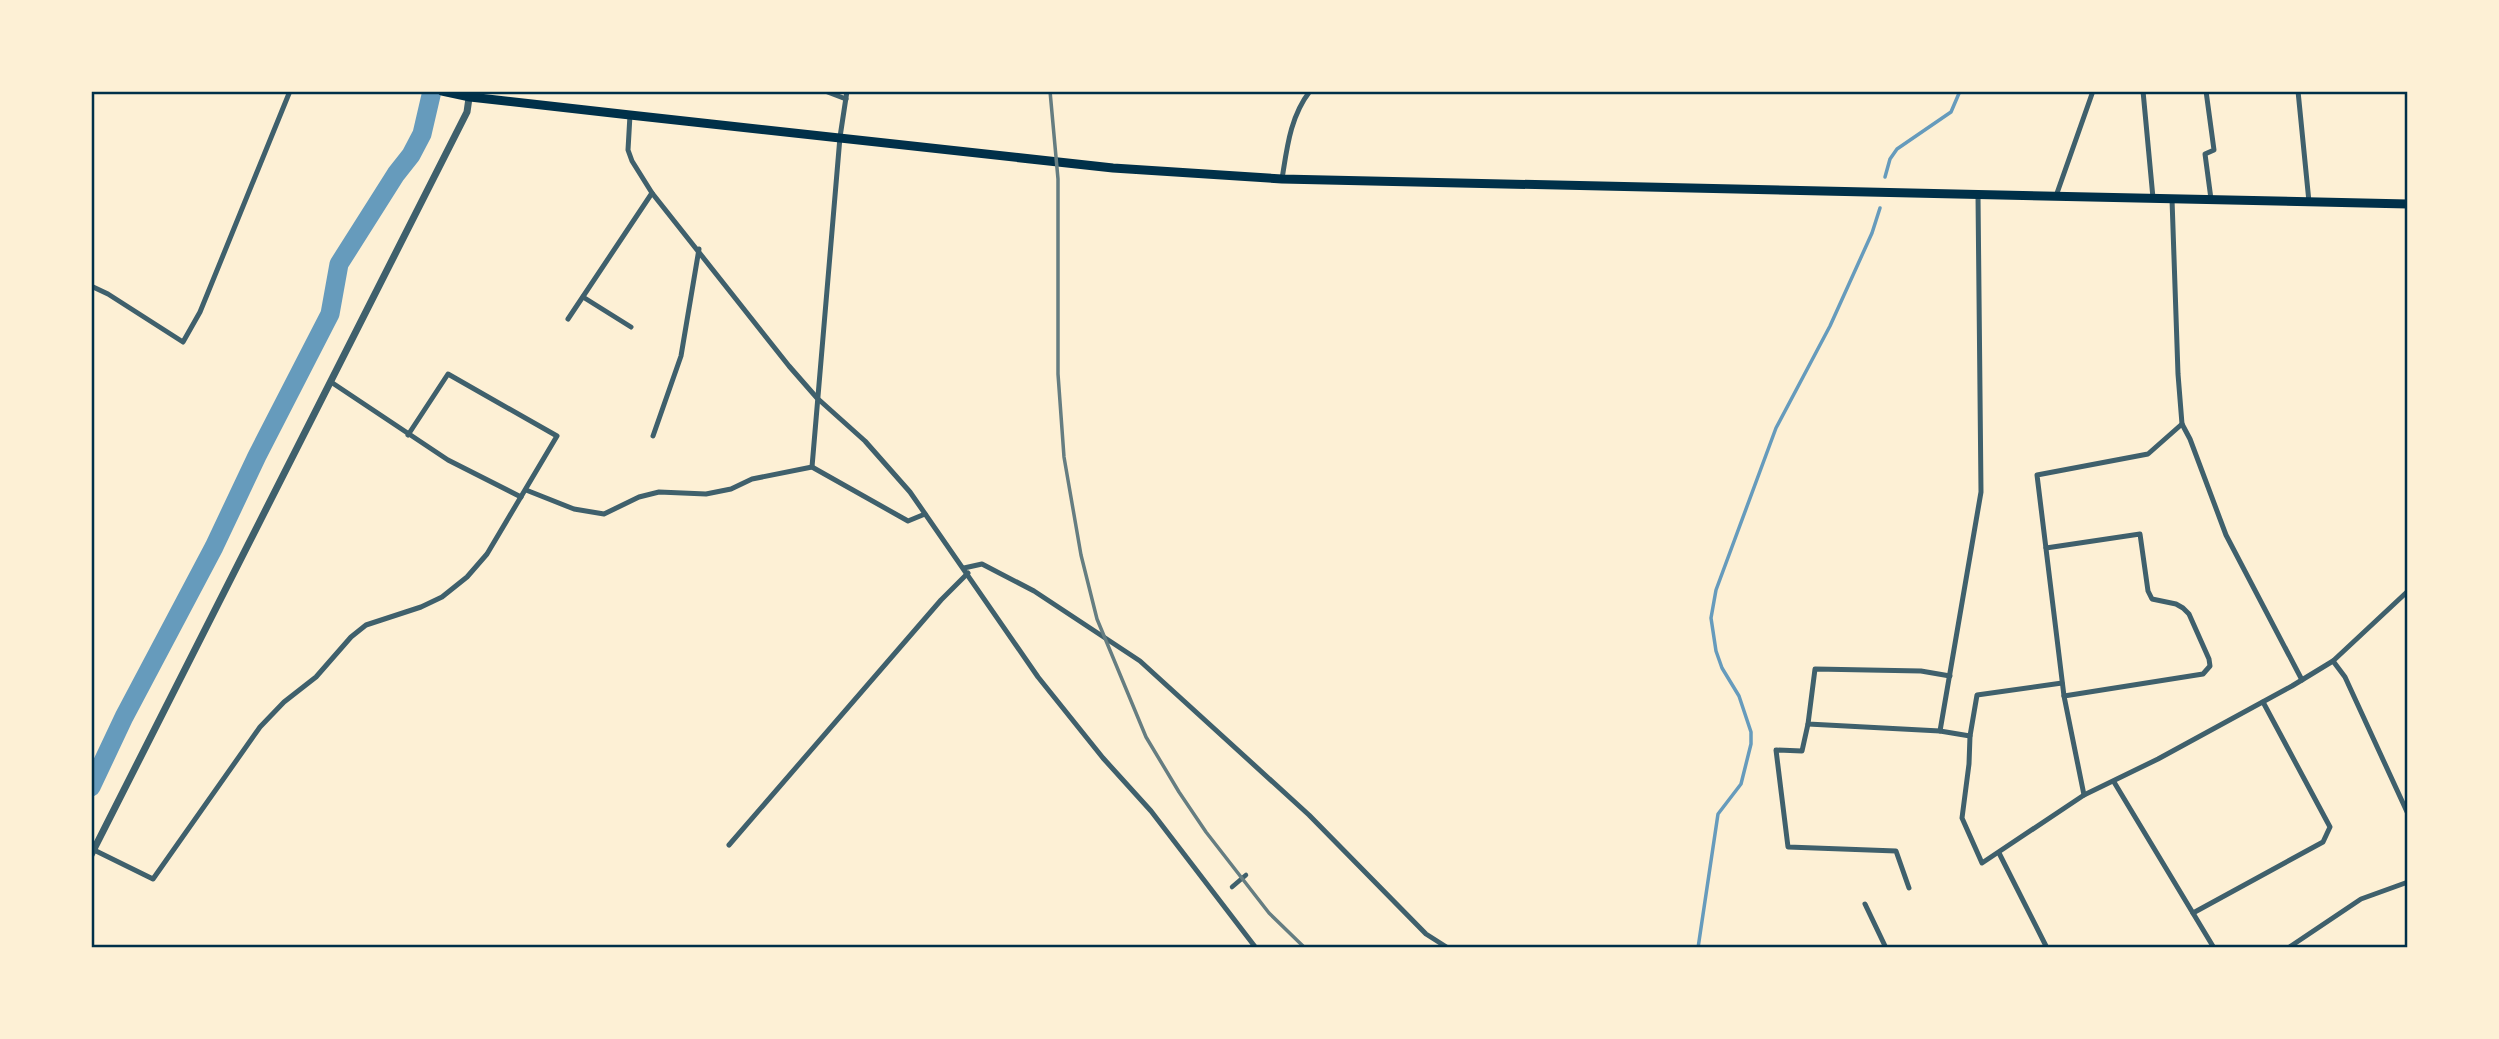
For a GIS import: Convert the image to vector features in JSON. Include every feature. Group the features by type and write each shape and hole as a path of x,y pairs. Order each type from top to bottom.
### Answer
{"highway":[{"path":"443,91 630,115 1113,168 1282,179 1492,186 2408,204"}],"street":[{"path":"91,286 183,342 200,312 290,91"},
{"path":"825,91 846,99"},
{"path":"812,467 840,137 847,91"},
{"path":"1282,179 1292,124 1298,108 1310,91"},
{"path":"2056,196 2093,91"},
{"path":"2143,91 2153,198"},
{"path":"2206,91 2214,150 2205,154 2211,199"},
{"path":"2298,91 2309,202"},
{"path":"408,435 448,374 557,436 486,554 467,577 442,597 421,607 366,625 351,637 316,677 284,702 260,727 153,879 92,853 467,112 470,94"},
{"path":"630,115 628,150 652,193 789,366 817,398 865,441 909,492 1038,677 1103,758 1151,811 1256,948"},
{"path":"568,319 652,193"},
{"path":"1940,731 1981,492 1978,194"},
{"path":"2172,199 2182,424 2225,535 2302,680"},
{"path":"653,436 681,356 699,249"},
{"path":"583,296 631,327"},
{"path":"331,382 448,460 521,497"},
{"path":"2084,795 2062,683 2037,475 2148,454 2182,424"},
{"path":"526,491 574,509 604,514 639,497 659,492 706,494 731,489 752,479 812,467 908,521 925,514"},
{"path":"2046,548 2140,534 2148,591 2152,599 2176,604 2189,614 2210,666 2203,674 2064,696"},
{"path":"729,845 966,571 982,564 1034,590 1150,669 1309,815 1426,934 1448,948"},
{"path":"2062,683 1978,695 1970,736 1962,818 1982,863 2084,795 2114,782 2263,702 2333,661 2408,591"},
{"path":"2333,661 2344,677 2408,814"},
{"path":"1909,888 1896,851 1788,848 1776,750 1802,751 1815,669 1922,671 1950,676"},
{"path":"2193,913 2323,842 2328,836 2330,827 2263,702"},
{"path":"1808,724 1940,731 1970,736"},
{"path":"2114,782 2214,948"},
{"path":"1999,853 2047,948"},
{"path":"1232,887 1246,876"},
{"path":"2288,948 2361,899 2408,882"},
{"path":"1865,904 1886,948"}],"waterway":[{"path":"91,787 124,717 214,547 330,314 339,264 422,134 432,91"},
{"path":"1885,177 1890,159 1897,149 1951,112 1960,91"},
{"path":"1698,948 1718,814 1741,784 1751,744 1751,732 1739,696 1722,668 1716,651 1711,618 1716,590 1776,428 1830,326 1872,233 1880,208"}],"railway":[{"path":"1050,91 1058,179 1058,374 1064,457 1081,555 1097,619 1146,737 1179,792 1206,832 1269,913 1305,948"}]}
